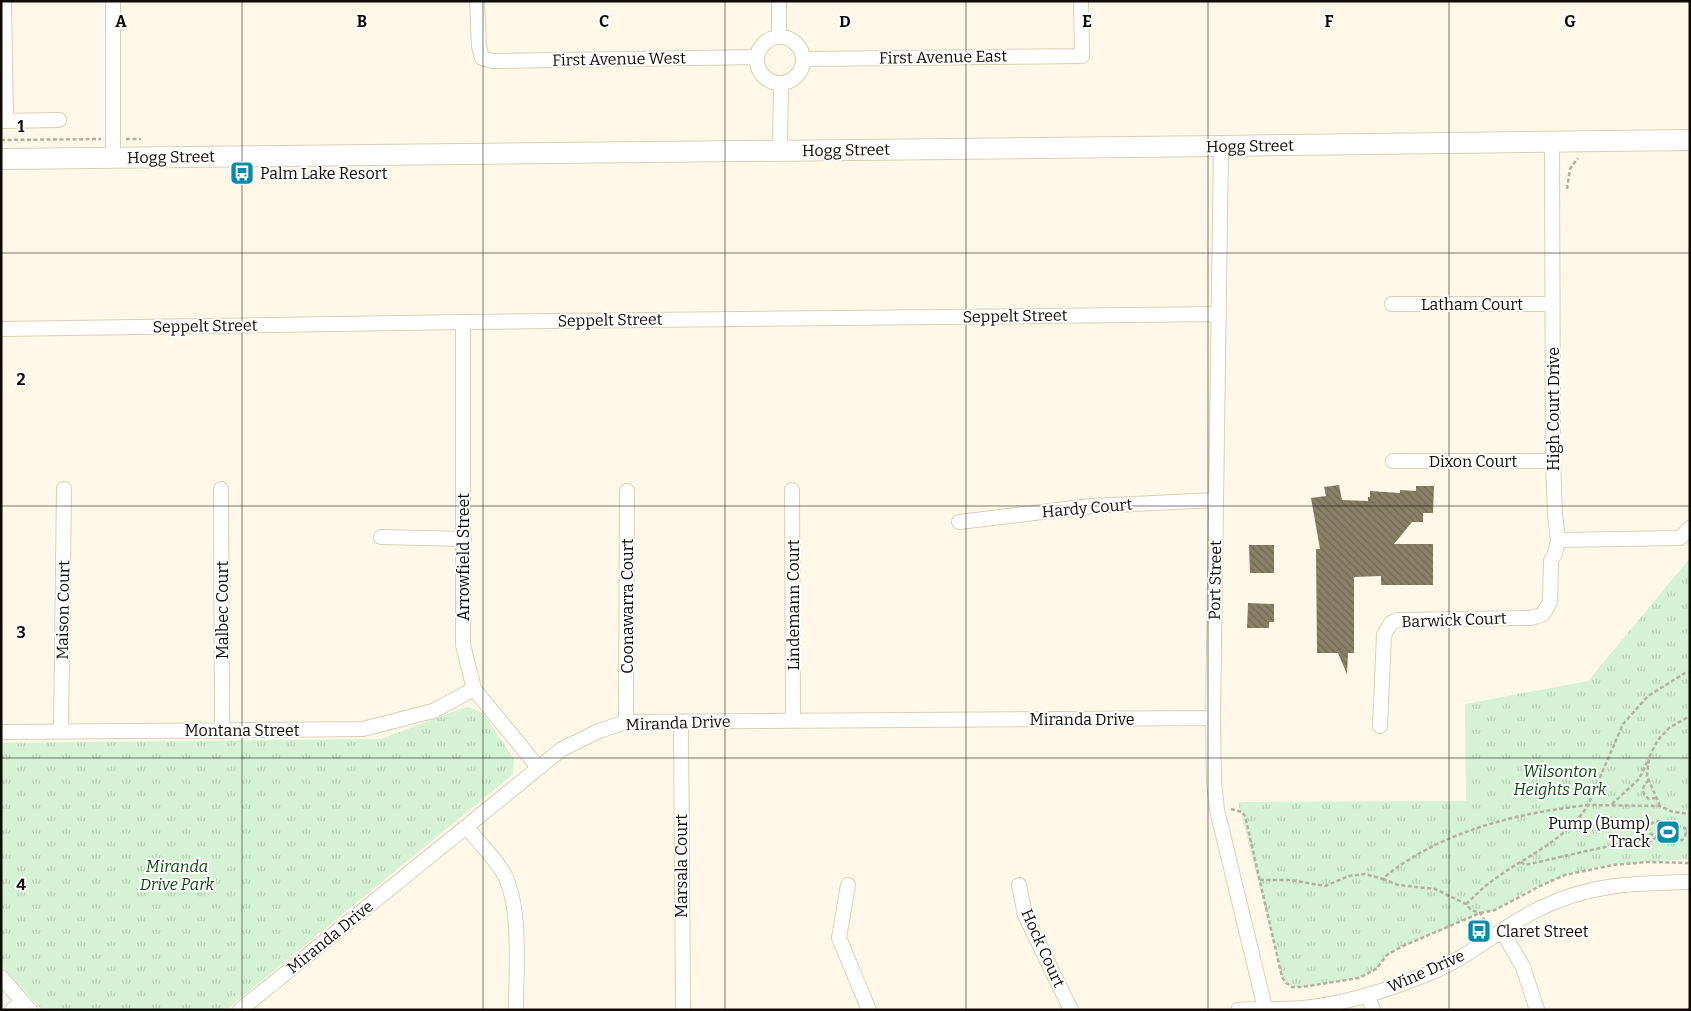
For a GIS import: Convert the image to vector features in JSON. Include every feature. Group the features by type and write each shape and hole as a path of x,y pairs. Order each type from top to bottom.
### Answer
{"street":[{"path":"4,1 3,121 59,120"},
{"path":"113,1 113,158"},
{"name":"First Avenue West","path":"477,1 479,46 482,58 493,61 757,57"},
{"path":"779,1 779,36"},
{"name":"First Avenue East","path":"804,59 1082,56 1081,1"},
{"path":"779,36 796,42 804,59 800,73 788,82 781,84 768,80 763,76 759,70 757,57 759,49 764,43 771,38 779,36"},
{"path":"780,151 781,84"},
{"name":"Hogg Street","path":"1,159 1690,140"},
{"name":"High Court Drive","path":"1552,142 1553,461 1558,540"},
{"name":"Port Street","path":"1221,146 1213,718 1217,810 1265,1008"},
{"name":"Latham Court","path":"1392,304 1552,304"},
{"name":"Seppelt Street","path":"1,330 463,322 1219,314"},
{"name":"Arrowfield Street","path":"463,322 463,646 474,689 538,767"},
{"name":"Dixon Court","path":"1393,460 1553,461"},
{"name":"Maison Court","path":"61,731 64,489"},
{"name":"Malbec Court","path":"221,489 222,731"},
{"name":"Coonawarra Court","path":"626,722 627,490"},
{"name":"Lindemann Court","path":"792,490 793,720"},
{"name":"Hardy Court","path":"959,522 1091,506 1216,500"},
{"path":"1558,540 1680,538 1690,528"},
{"path":"381,537 464,539"},
{"name":"Barwick Court","path":"1380,726 1384,635 1391,623 1398,620 1531,618 1543,614 1550,602 1551,561 1558,540"},
{"name":"Montana Street","path":"1,732 363,729 433,711 474,689"},
{"name":"Miranda Drive","path":"240,1010 562,749 599,731 626,722 1213,718"},
{"name":"Marsala Court","path":"681,722 683,1010"},
{"path":"467,827 502,871 511,892 516,932 516,1010"},
{"name":"Wine Drive","path":"1238,1010 1302,1008 1368,996 1432,972 1499,934 1531,913 1578,893 1602,887 1628,884 1690,882"},
{"path":"848,885 839,938 869,1010"},
{"name":"Hock Court","path":"1019,885 1025,915 1071,1010"},
{"path":"1499,934 1523,967 1537,1010"},
{"path":"1,977 21,1007"},
{"path":"1368,996 1373,1010"}],"path":[{"path":"1466,904 1492,881 1560,835 1581,816 1588,805 1623,724 1648,696 1690,672"},
{"path":"1612,804 1639,779 1657,741 1669,728 1690,716"},
{"path":"1649,758 1647,776 1660,806"},
{"path":"1649,780 1644,784 1642,790 1649,799 1656,798"},
{"path":"1383,879 1394,868 1445,839 1503,820 1544,810 1612,804 1660,806 1673,812 1690,814"},
{"path":"1217,810 1236,810 1242,812 1245,816 1282,977 1292,987 1359,978 1376,969 1387,955 1403,946 1480,913"},
{"path":"1521,862 1525,865 1618,844 1651,841 1655,838 1681,843 1686,840 1688,833 1686,828 1681,826 1655,822 1651,824 1649,830 1655,838"},
{"path":"1260,880 1292,880 1325,886 1349,876 1365,874 1398,885 1435,889 1480,913 1499,934"}],"green space":[{"name":"Wilsonton Heights Park","path":"1690,558 1690,859 1606,865 1565,875 1527,891 1495,910 1480,913 1403,946 1387,955 1376,969 1359,978 1302,987 1292,987 1286,983 1282,977 1238,802 1466,801 1465,704 1588,681"},
{"name":"Miranda Drive Park","path":"468,707 483,713 514,759 513,774 226,1010 42,1010 1,965 1,743 381,739"},
{"path":"1647,818 1649,839 1617,843 1616,821"},
{"name":"Pump (Bump) Track","path":"1657,823 1681,828 1685,831 1686,836 1683,840 1679,841 1659,837 1652,832 1651,828"}],"building":[{"path":"1339,485 1342,500 1368,501 1370,491 1400,493 1400,490 1416,491 1416,486 1434,486 1433,513 1423,513 1423,522 1412,522 1394,544 1433,544 1433,585 1381,585 1381,576 1354,577 1354,653 1348,653 1347,674 1338,653 1317,653 1316,549 1320,549 1311,498 1326,496 1324,487"},
{"path":"1249,545 1274,545 1274,573 1250,573"},
{"path":"1248,603 1274,604 1274,622 1269,622 1269,628 1247,628"}],"place":[{"name":"Palm Lake Resort","path":"242,173"},
{"name":"Pump (Bump) Track","path":"1668,832"},
{"name":"Claret Street","path":"1479,931"}]}
